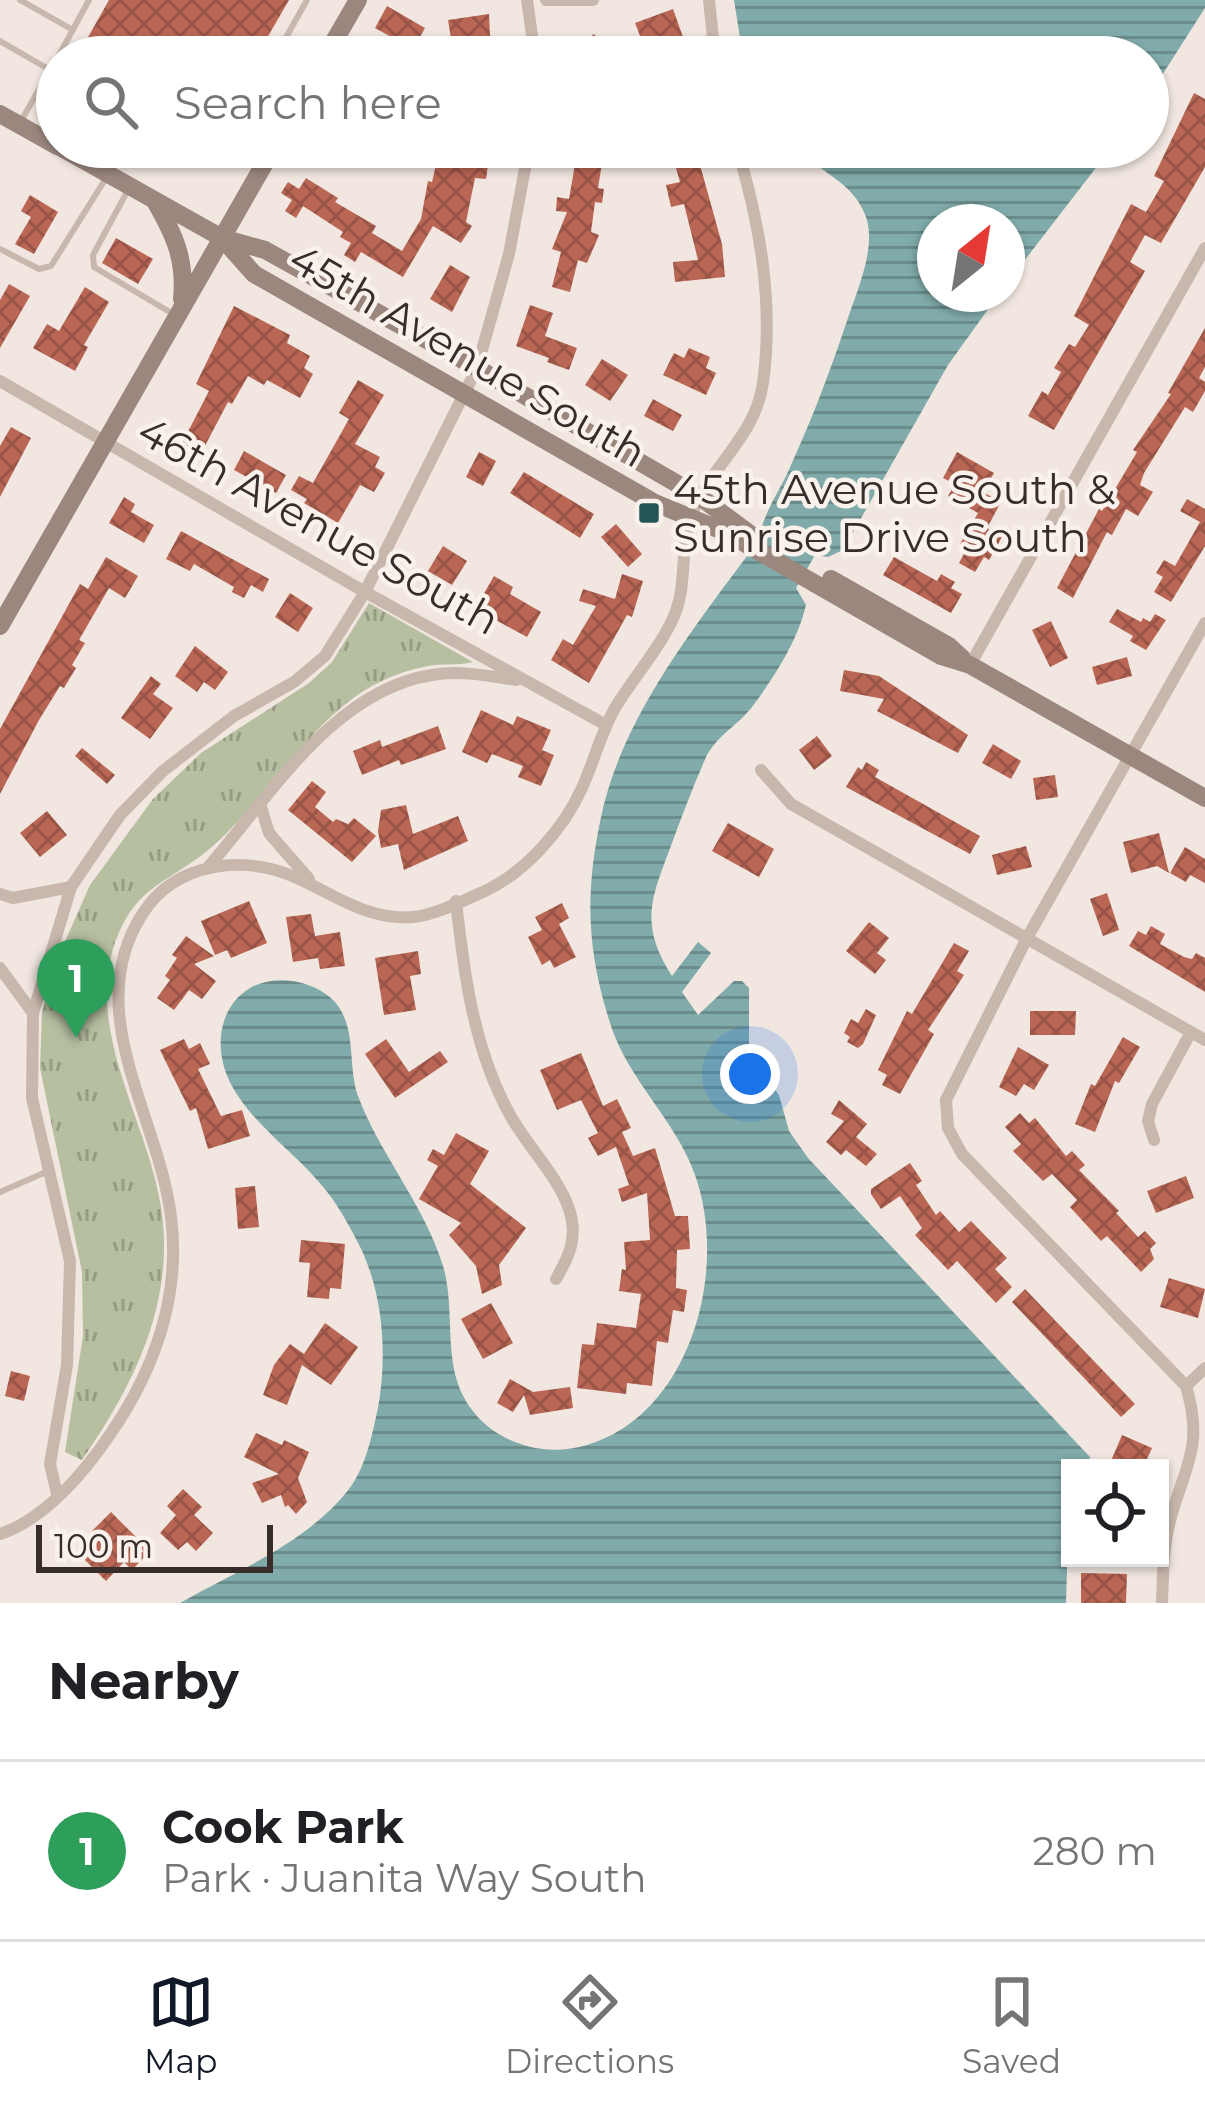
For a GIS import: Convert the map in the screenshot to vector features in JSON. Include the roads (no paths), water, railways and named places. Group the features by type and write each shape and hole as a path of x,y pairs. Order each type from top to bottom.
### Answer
{"street":[{"path":"338,36 358,0"},
{"path":"527,0 532,36"},
{"path":"546,0 593,0"},
{"path":"709,0 713,36"},
{"name":"45th Avenue South","path":"0,113 36,134"},
{"name":"45th Avenue South","path":"97,168 222,238 265,250 477,368 700,497 754,542"},
{"path":"0,626 260,168"},
{"path":"57,1494 50,1464 67,1365 70,1261 32,1098 32,1012 71,887 120,815 163,771 234,716 293,682 325,656 365,592 477,368 509,254 525,168"},
{"path":"0,1534 22,1527 89,1463 129,1408 150,1368 166,1319 173,1268 172,1218 148,1117 124,1052 118,1012 119,970 129,938 146,908 169,884 209,866 254,866 293,875 351,907 417,917 488,890 511,874 562,822 581,791 606,725 675,616 690,519 700,497 756,414 763,386 766,290 758,223 743,168"},
{"path":"154,200 182,256 179,313"},
{"name":"45th Avenue South","path":"222,238 254,274 655,503 754,542"},
{"path":"970,665 1205,248"},
{"name":"46th Avenue South","path":"0,381 606,725"},
{"path":"754,542 949,646 970,665 1205,798"},
{"path":"1162,1603 1168,1527 1196,1453 1194,1407 1186,1386 962,1154 948,1128 946,1100 1028,938 1205,623"},
{"path":"209,866 302,754 354,707 390,688 432,675 474,674 530,682"},
{"path":"761,770 791,804 1205,1040"},
{"path":"260,807 269,833 317,889"},
{"path":"0,894 29,896 71,887"},
{"path":"456,902 464,979 486,1059 508,1111 568,1206 572,1252 556,1279"},
{"path":"0,968 32,1012"},
{"path":"1154,1140 1148,1121 1152,1104 1191,1032"},
{"path":"1186,1386 1205,1368"}],"lane":[{"path":"20,0 73,30"},
{"path":"70,36 89,0"},
{"path":"287,36 307,0"},
{"path":"0,41 36,62"},
{"path":"19,124 36,99"},
{"path":"0,249 38,269 51,266 109,175"},
{"path":"130,187 93,254 94,267 179,313"},
{"path":"0,1192 49,1171"}],"water":[{"path":"734,0 1205,0 1205,8 1169,64 1169,36 740,36"},
{"path":"820,168 1096,168 1025,260 1025,204 917,204 917,312 986,312 948,365 843,550 828,557 815,555 796,588 806,605 797,632 760,696 707,755 654,895 652,925 672,976 698,942 711,953 682,992 698,1015 734,981 749,988 749,1053 779,1095 789,1131 808,1158 1090,1457 1061,1459 1061,1567 1067,1567 1066,1603 180,1603 270,1554 332,1508 364,1461 381,1387 381,1320 364,1256 328,1193 241,1101 222,1060 226,1015 250,988 270,981 303,983 323,992 340,1009 349,1033 358,1096 443,1266 457,1381 477,1416 527,1446 567,1449 587,1445 623,1428 653,1403 676,1371 693,1334 703,1294 704,1213 687,1155 628,1063 610,1023 593,947 592,874 609,785 623,750 659,681 755,542 815,410 865,266 869,228 853,195"}],"place":[{"name":"45th Avenue South & Sunrise Drive South","path":"649,513"},
{"name":"Cook Park","path":"76,1038"}]}
